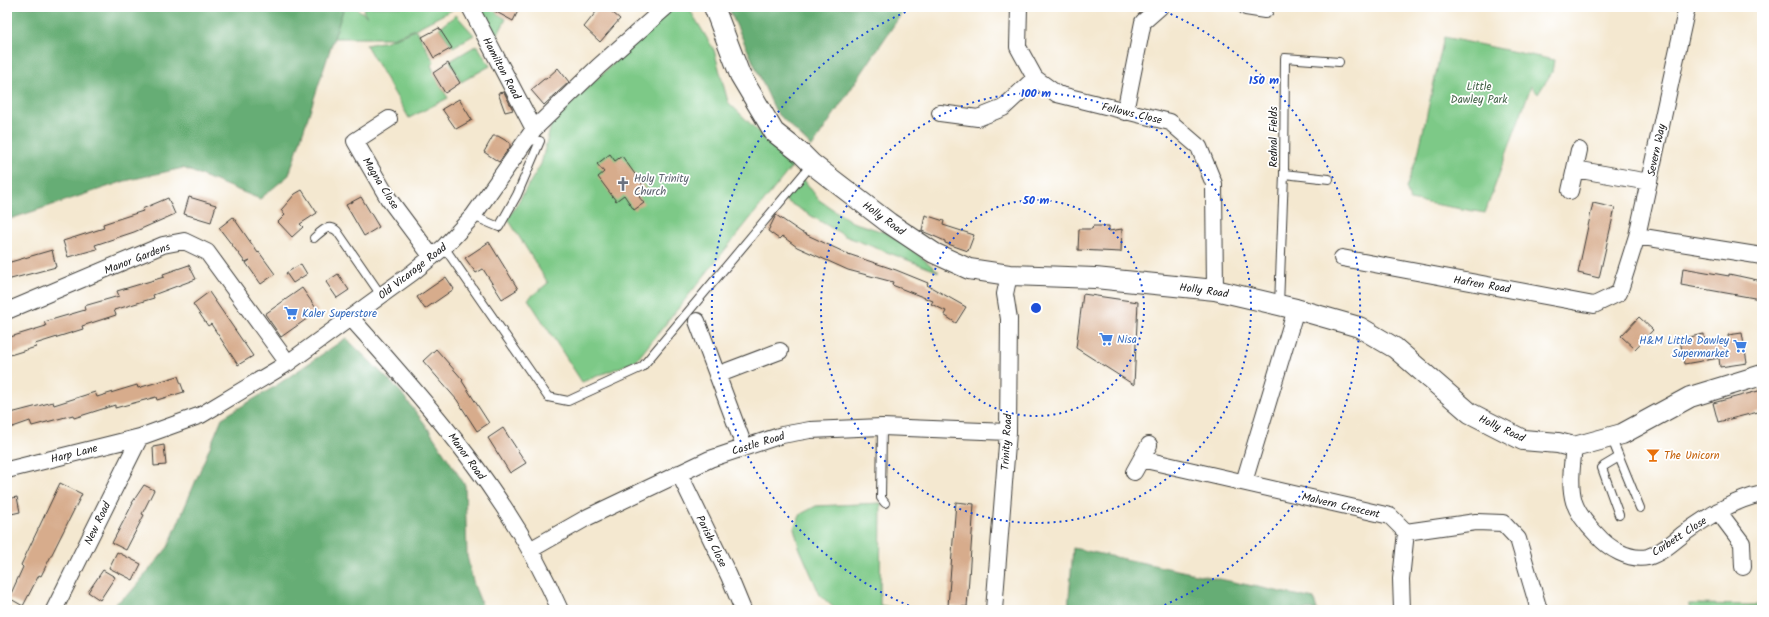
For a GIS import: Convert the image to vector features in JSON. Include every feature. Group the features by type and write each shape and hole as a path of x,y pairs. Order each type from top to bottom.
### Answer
{"street":[{"name":"Hamilton Road","path":"470,7 531,134"},
{"name":"Old Vicarage Road","path":"140,437 201,414 288,363 352,318 432,257 444,247 473,216 531,134 599,66 666,7"},
{"name":"Holly Road","path":"714,7 740,75 774,132 802,154 812,164 889,223 934,253 969,269 1009,275 1095,278 1215,290 1287,307 1359,327 1395,348 1470,413 1523,440 1558,443 1574,448"},
{"name":"Fellows Close","path":"1019,7 1018,47 1036,78 1057,94 1170,122 1199,147 1214,184 1215,290"},
{"path":"1125,112 1143,22 1160,7"},
{"path":"1246,7 1264,10"},
{"name":"Severn Way","path":"1619,293 1637,236 1687,7"},
{"path":"940,113 978,118 1003,108 1036,78"},
{"name":"Magna Close","path":"389,119 355,141 388,198 432,257"},
{"path":"1570,191 1579,150"},
{"path":"1575,169 1649,182"},
{"path":"1637,236 1762,256"},
{"name":"Manor Gardens","path":"7,310 163,245 184,241 207,252 288,363"},
{"name":"Hafren Road","path":"1342,258 1594,305 1619,293"},
{"name":"Trinity Road","path":"994,610 1008,432 1010,319 1004,294 1009,275"},
{"path":"1244,482 1287,307"},
{"name":"Manor Road","path":"352,318 413,386 452,435 489,486 530,550 560,610"},
{"path":"697,321 744,446"},
{"path":"717,375 780,351"},
{"path":"1574,448 1622,434 1690,397 1762,375"},
{"name":"Castle Road","path":"530,550 588,517 679,473 744,446 782,435 810,430 882,427 1008,432"},
{"name":"Harp Lane","path":"7,470 140,437"},
{"name":"New Road","path":"54,610 140,437"},
{"name":"Malvern Crescent","path":"1149,445 1137,466 1244,482 1390,516 1406,532"},
{"name":"Corbett Close","path":"1574,448 1571,476 1574,503 1586,522 1605,544 1618,552 1632,556 1647,557 1662,550 1718,511 1746,497 1762,494"},
{"name":"Parish Close","path":"679,473 729,576 743,610"},
{"name":"Corbett Close","path":"1718,511 1742,543 1743,567"},
{"path":"1402,610 1402,579 1406,532 1476,522 1503,523 1518,539 1539,610"}],"lane":[{"name":"Rednal Fields","path":"1287,307 1284,174 1285,58 1339,62"},
{"path":"473,216 498,227 517,194 540,142 531,134"},
{"path":"444,247 548,397 568,400 642,367 812,164"},
{"name":"Rednal Fields","path":"1284,174 1329,178"},
{"path":"314,238 328,227 333,228 381,295"},
{"path":"882,427 881,498 885,503"},
{"path":"1611,437 1640,508"},
{"path":"1619,457 1602,468 1619,515"}],"green space":[{"path":"7,7 344,7 289,175 260,199 183,168 125,181 7,220"},
{"path":"344,7 355,7 368,17 363,11 365,7 450,7 452,10 413,30 392,38 334,38"},
{"path":"477,7 499,7 496,13 506,19 495,40"},
{"path":"673,7 690,10 714,50 728,102 793,165 636,361 582,382 528,299 548,283 508,219 541,164 552,121"},
{"path":"728,7 906,7 812,147 776,112"},
{"path":"456,15 474,35 453,47 439,28"},
{"path":"416,30 434,62 431,65 448,98 409,118 366,45 387,41"},
{"name":"Little Dawley Park","path":"1444,37 1554,60 1552,72 1538,94 1531,86 1485,213 1410,200 1406,188 1418,154"},
{"path":"477,45 490,66 461,82 450,61"},
{"path":"802,177 819,200 852,222 887,233 920,256 939,272 845,236 783,199"},
{"path":"346,338 399,390 425,424 465,485 467,556 474,585 484,610 107,610 131,592 168,547 222,418 274,387"},
{"path":"881,503 880,605 903,610 836,610 820,595 799,547 794,528 801,514 816,506"},
{"path":"1073,548 1314,599 1317,610 1068,610"},
{"path":"1689,604 1762,605 1762,610 1692,610"}],"building":[{"path":"487,7 520,7 513,21"},
{"path":"600,7 606,7 620,19 600,42 584,27"},
{"path":"439,28 452,48 434,58 422,37"},
{"path":"448,63 460,83 445,93 433,73"},
{"path":"558,68 569,82 544,105 531,90"},
{"path":"504,92 513,110 505,112 498,93"},
{"path":"459,99 472,120 456,129 442,109"},
{"path":"493,136 498,136 510,143 510,147 499,162 484,152"},
{"name":"Holy Trinity Church","path":"610,154 615,161 622,156 647,191 639,197 644,203 634,210 624,195 616,201 598,177 604,172 597,164"},
{"path":"302,190 317,213 300,224 303,227 292,237 278,222 285,215 281,210 295,194"},
{"path":"189,197 216,205 211,222 184,214"},
{"path":"361,197 379,227 364,236 346,205"},
{"path":"168,198 175,214 134,232 95,245 97,249 68,257 63,241 104,228 103,224 143,211 142,209"},
{"path":"1593,203 1615,208 1599,278 1578,273"},
{"path":"776,215 801,232 848,254 896,270 928,283 927,285 966,307 956,323 944,315 946,311 931,304 933,301 892,285 893,282 848,270 797,247 782,236 779,239 768,231"},
{"path":"925,215 944,221 943,225 974,235 968,251 945,243 945,241 922,231"},
{"path":"233,217 258,253 259,252 275,274 261,284 246,263 250,260 245,262 219,228"},
{"path":"1093,226 1109,226 1109,231 1122,229 1121,252 1078,250 1079,229 1092,229"},
{"path":"489,242 518,289 502,299 483,269 476,273 465,258"},
{"path":"52,250 56,267 7,280 7,263"},
{"path":"301,264 307,274 293,283 286,273"},
{"path":"189,265 196,279 153,295 154,298 114,310 116,315 82,326 83,329 35,344 36,347 10,355 7,346 7,338 46,326 44,322 85,310 84,306 119,296 117,291 164,277 163,274"},
{"path":"1683,268 1729,276 1729,274 1762,281 1760,299 1681,285"},
{"path":"338,274 349,290 337,298 326,282"},
{"path":"446,277 454,289 425,309 417,297"},
{"name":"Kaler Superstore","path":"302,288 318,311 281,337 265,314"},
{"path":"209,292 253,356 238,365 211,324 208,326 193,304"},
{"name":"Nisa","path":"1083,294 1138,302 1134,385 1076,348"},
{"path":"1639,317 1653,330 1635,349 1621,336"},
{"path":"1742,333 1747,363 1720,367 1719,358 1684,364 1680,339 1704,334 1705,344 1729,341 1728,335"},
{"path":"436,349 463,380 462,381 489,423 477,431 457,400 423,361"},
{"path":"178,376 184,392 157,400 156,397 115,408 115,405 74,418 73,415 32,426 30,421 7,429 7,414 53,402 54,405 95,392 97,397 137,385 138,388"},
{"path":"1762,390 1762,411 1718,422 1713,403"},
{"path":"503,428 526,463 510,473 488,438"},
{"path":"164,445 166,465 154,466 153,447"},
{"path":"60,483 82,494 41,576 39,575 23,606 9,598 23,567 21,565"},
{"path":"144,485 154,490 142,514 144,515 126,550 112,543 132,503"},
{"path":"17,497 20,512 7,515 7,499"},
{"path":"956,502 974,504 967,607 948,606"},
{"path":"117,552 141,564 133,580 109,568"},
{"path":"103,570 115,577 100,600 88,592"}],"place":[{"name":"Holy Trinity Church","path":"623,184"},
{"name":"Kaler Superstore","path":"291,313"},
{"name":"Nisa","path":"1106,339"},
{"name":"H&M Little Dawley Supermarket","path":"1740,346"},
{"name":"The Unicorn","path":"1653,455"}]}
